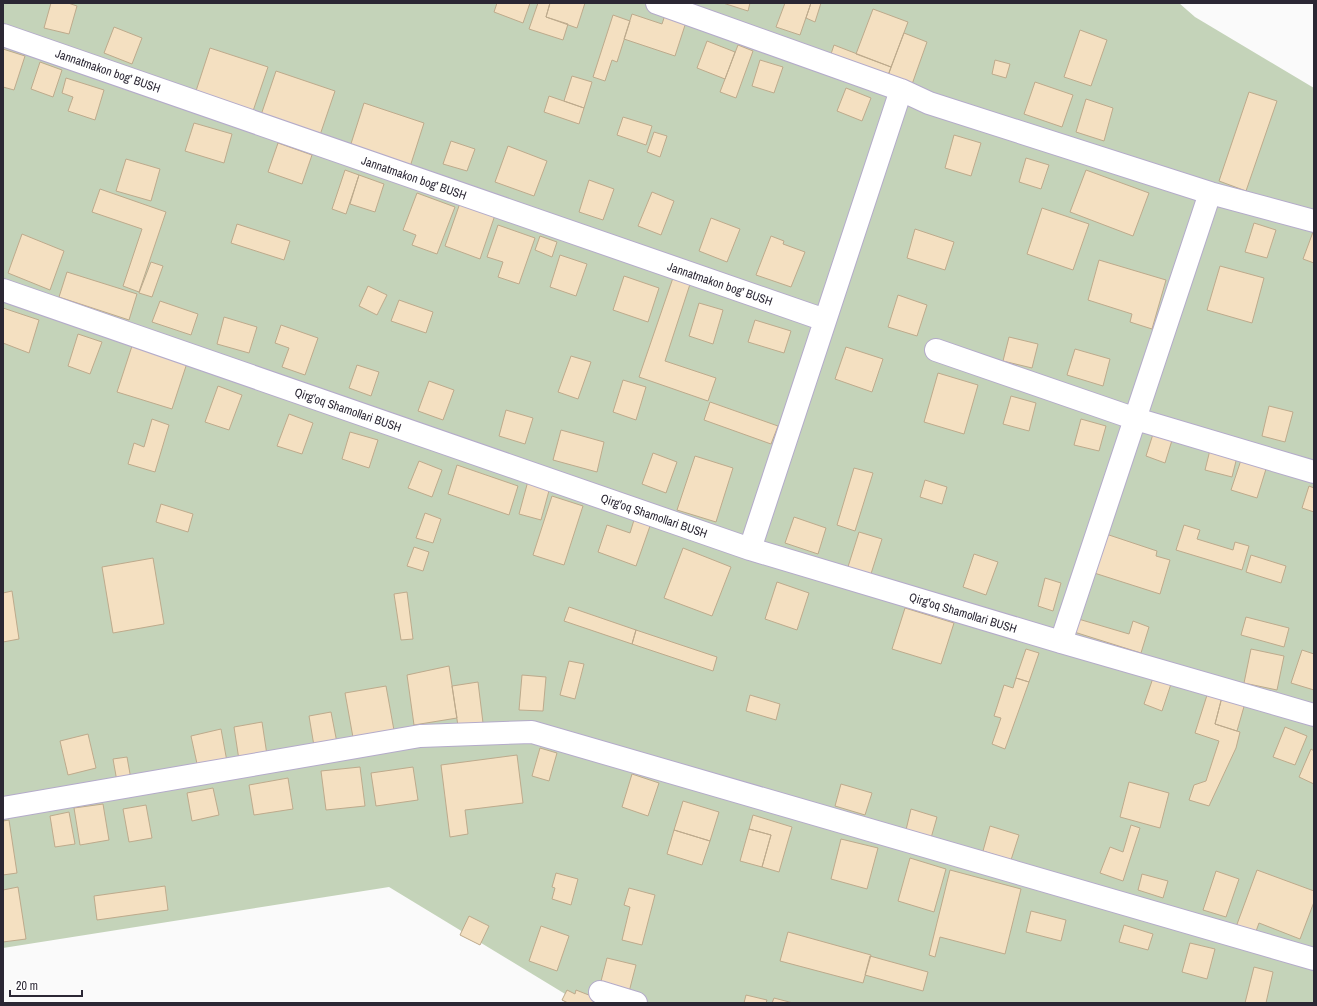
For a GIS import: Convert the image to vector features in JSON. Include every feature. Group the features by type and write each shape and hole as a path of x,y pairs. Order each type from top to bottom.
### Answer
{"street":[{"path":"656,3 901,90 929,103 1210,193 1314,221"},
{"name":"Jannatmakon bog' BUSH","path":"3,35 825,320"},
{"path":"750,549 901,90"},
{"path":"1061,642 1210,193"},
{"name":"Qirg'oq Shamollari BUSH","path":"3,290 750,549 1061,642 1314,715"},
{"path":"936,350 1136,419 1314,472"},
{"path":"3,808 420,736 532,732 1314,959"},
{"path":"600,992 636,1003"}],"green space":[{"path":"3,3 1179,3 1195,17 1314,88 1314,1003 580,1003 389,887 3,948"}],"building":[{"path":"51,3 68,3 77,6 69,34 44,28"},
{"path":"497,3 530,3 523,23 494,12"},
{"path":"538,3 550,3 546,17 568,24 563,40 529,29"},
{"path":"550,3 585,3 577,28 546,17"},
{"path":"723,3 750,3 748,11"},
{"path":"785,3 811,3 800,35 776,27"},
{"path":"811,3 821,3 815,22 806,18"},
{"path":"873,9 908,22 891,67 856,54"},
{"path":"666,12 687,19 675,56 624,39 632,14 662,24"},
{"path":"613,15 630,21 617,62 612,60 605,81 593,77"},
{"path":"114,27 142,38 132,64 104,53"},
{"path":"1080,30 1107,40 1091,86 1064,77"},
{"path":"904,33 927,42 910,90 886,81"},
{"path":"707,41 735,52 725,79 697,68"},
{"path":"738,45 753,51 736,98 720,92"},
{"path":"834,45 891,67 886,81 829,60"},
{"path":"210,48 268,67 252,114 195,94"},
{"path":"3,49 25,56 14,90 3,87"},
{"path":"760,60 783,67 774,93 752,86"},
{"path":"995,60 1010,64 1006,78 992,74"},
{"path":"40,62 62,70 53,97 31,89"},
{"path":"276,71 335,91 319,138 260,118"},
{"path":"572,76 592,82 584,108 564,101"},
{"path":"66,78 104,90 95,120 68,111 73,97 62,93"},
{"path":"1035,82 1073,95 1062,127 1024,114"},
{"path":"846,88 871,98 862,121 837,111"},
{"path":"1249,92 1277,101 1246,191 1219,181"},
{"path":"549,96 584,108 579,124 544,112"},
{"path":"1086,99 1113,108 1104,141 1076,132"},
{"path":"364,103 424,123 409,170 349,150"},
{"path":"623,117 652,126 646,145 617,135"},
{"path":"194,123 232,134 224,163 185,151"},
{"path":"654,132 667,136 660,157 647,152"},
{"path":"954,135 981,143 971,176 945,168"},
{"path":"451,141 475,149 467,171 443,164"},
{"path":"278,143 312,155 302,184 268,172"},
{"path":"508,146 547,161 534,196 495,182"},
{"path":"1026,158 1049,165 1041,189 1019,182"},
{"path":"126,159 160,169 151,201 116,191"},
{"path":"345,170 359,175 346,214 332,209"},
{"path":"1086,170 1149,193 1133,236 1070,212"},
{"path":"359,175 384,184 375,212 350,204"},
{"path":"589,180 614,189 603,220 579,212"},
{"path":"100,189 166,212 139,292 123,286 142,229 92,212"},
{"path":"652,192 674,201 661,235 638,226"},
{"path":"417,193 455,207 437,254 412,245 416,235 403,230"},
{"path":"460,203 495,215 480,259 445,246"},
{"path":"1042,208 1089,224 1073,270 1027,254"},
{"path":"711,218 740,229 727,262 699,251"},
{"path":"1254,223 1276,230 1267,258 1245,252"},
{"path":"237,224 290,241 284,260 231,243"},
{"path":"498,225 535,238 519,284 498,277 503,262 487,257"},
{"path":"915,229 954,242 945,270 907,258"},
{"path":"1314,232 1314,263 1303,259"},
{"path":"22,234 64,251 50,290 8,273"},
{"path":"540,236 557,242 552,257 535,250"},
{"path":"771,236 784,241 783,244 805,252 791,287 756,275"},
{"path":"560,255 587,264 576,296 550,287"},
{"path":"1099,260 1166,280 1152,329 1130,322 1132,314 1088,300"},
{"path":"151,262 163,266 152,297 139,293"},
{"path":"1220,266 1264,278 1252,323 1207,310"},
{"path":"67,272 137,294 129,320 59,297"},
{"path":"675,272 692,278 665,361 716,378 708,401 639,377"},
{"path":"624,276 659,288 648,322 613,310"},
{"path":"368,286 387,295 377,315 359,306"},
{"path":"898,295 927,305 917,336 888,327"},
{"path":"399,300 433,312 426,333 391,321"},
{"path":"160,301 198,314 191,335 152,322"},
{"path":"699,303 723,310 713,344 689,336"},
{"path":"3,308 39,320 29,353 3,343"},
{"path":"224,317 257,327 249,353 217,344"},
{"path":"755,320 791,331 784,353 748,342"},
{"path":"281,325 318,338 305,375 282,367 289,348 275,343"},
{"path":"78,334 102,342 90,374 68,366"},
{"path":"1009,337 1038,344 1032,368 1003,361"},
{"path":"132,346 187,363 172,409 117,392"},
{"path":"846,347 883,359 872,392 835,379"},
{"path":"1075,349 1110,359 1103,386 1067,375"},
{"path":"571,356 591,362 578,399 558,392"},
{"path":"357,365 379,372 371,396 349,388"},
{"path":"938,373 978,385 964,434 924,422"},
{"path":"623,380 646,387 636,420 613,412"},
{"path":"429,381 454,390 443,420 418,411"},
{"path":"218,386 242,395 229,430 205,422"},
{"path":"1011,396 1036,403 1029,431 1003,424"},
{"path":"710,402 778,426 771,444 704,420"},
{"path":"1269,406 1293,412 1285,442 1262,436"},
{"path":"506,410 533,418 525,444 499,436"},
{"path":"289,414 313,423 302,454 277,446"},
{"path":"152,419 169,425 155,472 128,464 134,443 144,447"},
{"path":"1081,419 1106,426 1099,451 1074,445"},
{"path":"561,430 604,442 597,472 553,460"},
{"path":"1154,431 1173,437 1165,463 1146,456"},
{"path":"350,432 378,440 369,468 342,459"},
{"path":"1211,446 1238,453 1232,477 1205,470"},
{"path":"653,453 677,462 666,493 642,484"},
{"path":"695,456 733,468 716,522 677,510"},
{"path":"1241,460 1266,469 1257,498 1231,490"},
{"path":"419,461 442,470 432,497 408,488"},
{"path":"457,465 518,486 509,515 448,494"},
{"path":"854,468 873,473 855,531 837,525"},
{"path":"925,480 947,487 942,504 920,497"},
{"path":"528,481 550,487 541,520 519,514"},
{"path":"1309,486 1314,488 1314,512 1302,508"},
{"path":"552,496 583,506 564,565 533,555"},
{"path":"161,504 193,514 188,532 156,522"},
{"path":"425,513 441,519 433,543 416,538"},
{"path":"794,517 826,528 818,554 785,543"},
{"path":"634,520 650,526 636,566 598,552 607,525 630,533"},
{"path":"1184,525 1200,530 1197,539 1233,550 1235,542 1249,546 1242,570 1176,550"},
{"path":"859,532 882,539 870,577 847,570"},
{"path":"1100,532 1157,551 1156,556 1170,560 1160,594 1088,571"},
{"path":"414,547 429,552 423,571 407,566"},
{"path":"683,548 731,567 712,616 664,598"},
{"path":"974,554 998,562 986,595 963,587"},
{"path":"1251,555 1286,566 1281,583 1246,572"},
{"path":"153,558 164,624 113,633 102,567"},
{"path":"1045,578 1061,583 1053,611 1038,606"},
{"path":"777,582 809,593 797,630 765,619"},
{"path":"12,591 19,639 3,642 3,593"},
{"path":"407,592 413,639 401,640 394,594"},
{"path":"569,607 636,630 632,644 564,621"},
{"path":"905,608 954,623 941,664 892,649"},
{"path":"1246,617 1289,628 1284,647 1241,635"},
{"path":"1075,618 1129,634 1133,621 1149,627 1141,653 1071,631"},
{"path":"636,630 717,657 713,671 632,644"},
{"path":"1026,649 1039,653 1029,682 1016,678"},
{"path":"1251,649 1284,656 1277,690 1244,683"},
{"path":"1302,650 1314,654 1314,690 1291,683"},
{"path":"569,661 584,664 575,699 560,695"},
{"path":"449,666 457,718 414,725 407,675"},
{"path":"522,675 546,677 543,711 519,710"},
{"path":"1016,678 1029,682 1005,749 992,744 1001,718 994,716 1004,685 1013,688"},
{"path":"1153,678 1171,684 1162,711 1144,704"},
{"path":"478,682 483,723 458,726 452,686"},
{"path":"386,686 395,736 354,743 345,693"},
{"path":"1208,692 1222,697 1215,724 1240,732 1236,748 1209,806 1189,800 1194,785 1206,781 1219,741 1195,733"},
{"path":"750,695 780,704 776,720 746,711"},
{"path":"1222,697 1245,703 1237,731 1215,724"},
{"path":"331,712 338,748 315,752 309,716"},
{"path":"262,722 267,755 239,760 234,727"},
{"path":"1285,727 1307,736 1295,765 1273,757"},
{"path":"221,729 228,767 199,773 191,736"},
{"path":"88,734 96,768 68,775 60,741"},
{"path":"540,748 557,753 549,781 532,776"},
{"path":"1311,749 1314,751 1314,784 1299,777"},
{"path":"517,755 523,803 465,810 468,834 450,837 441,765"},
{"path":"127,757 132,785 118,787 113,759"},
{"path":"360,767 365,806 326,810 321,771"},
{"path":"413,767 418,800 376,806 371,773"},
{"path":"632,774 659,783 648,816 622,807"},
{"path":"288,778 293,809 254,815 249,785"},
{"path":"1129,782 1169,793 1160,828 1120,817"},
{"path":"841,784 872,793 865,815 835,806"},
{"path":"213,788 219,815 192,821 187,793"},
{"path":"683,801 719,812 710,841 674,830"},
{"path":"103,804 109,840 80,845 74,808"},
{"path":"146,805 152,838 129,842 123,809"},
{"path":"911,809 937,817 931,838 906,830"},
{"path":"69,812 75,844 55,847 50,816"},
{"path":"753,815 792,827 779,872 762,867 771,835 749,829"},
{"path":"9,820 17,873 3,875 3,821"},
{"path":"1131,825 1140,828 1123,881 1100,873 1110,847 1123,852"},
{"path":"990,826 1019,835 1011,860 983,851"},
{"path":"749,829 771,835 762,867 740,861"},
{"path":"674,830 710,841 702,865 667,854"},
{"path":"841,839 878,848 867,889 831,879"},
{"path":"910,858 946,869 934,912 898,901"},
{"path":"950,870 1021,889 1005,954 940,937 935,957 929,955"},
{"path":"1257,870 1314,891 1314,902 1300,939 1259,923 1255,934 1236,927"},
{"path":"1216,871 1239,879 1226,917 1203,910"},
{"path":"556,873 578,879 571,905 552,899 555,888 552,887"},
{"path":"1142,874 1168,881 1163,898 1138,890"},
{"path":"165,886 168,910 97,920 94,896"},
{"path":"18,887 26,939 3,942 3,890"},
{"path":"629,888 655,895 642,945 622,940 630,907 624,905"},
{"path":"1031,911 1066,920 1061,941 1026,932"},
{"path":"469,916 489,926 480,945 460,935"},
{"path":"1124,925 1153,934 1148,950 1119,942"},
{"path":"541,926 569,936 557,971 529,961"},
{"path":"788,932 871,955 863,983 780,961"},
{"path":"1190,943 1215,949 1207,979 1182,972"},
{"path":"870,956 928,972 923,991 865,975"},
{"path":"607,958 636,965 629,992 600,985"},
{"path":"1254,967 1273,972 1266,1003 1245,1003"},
{"path":"567,990 575,994 576,990 599,999 597,1003 568,1003 562,1000"},
{"path":"746,995 767,1000 766,1003 744,1003"},
{"path":"774,998 793,1003 772,1003"}]}
